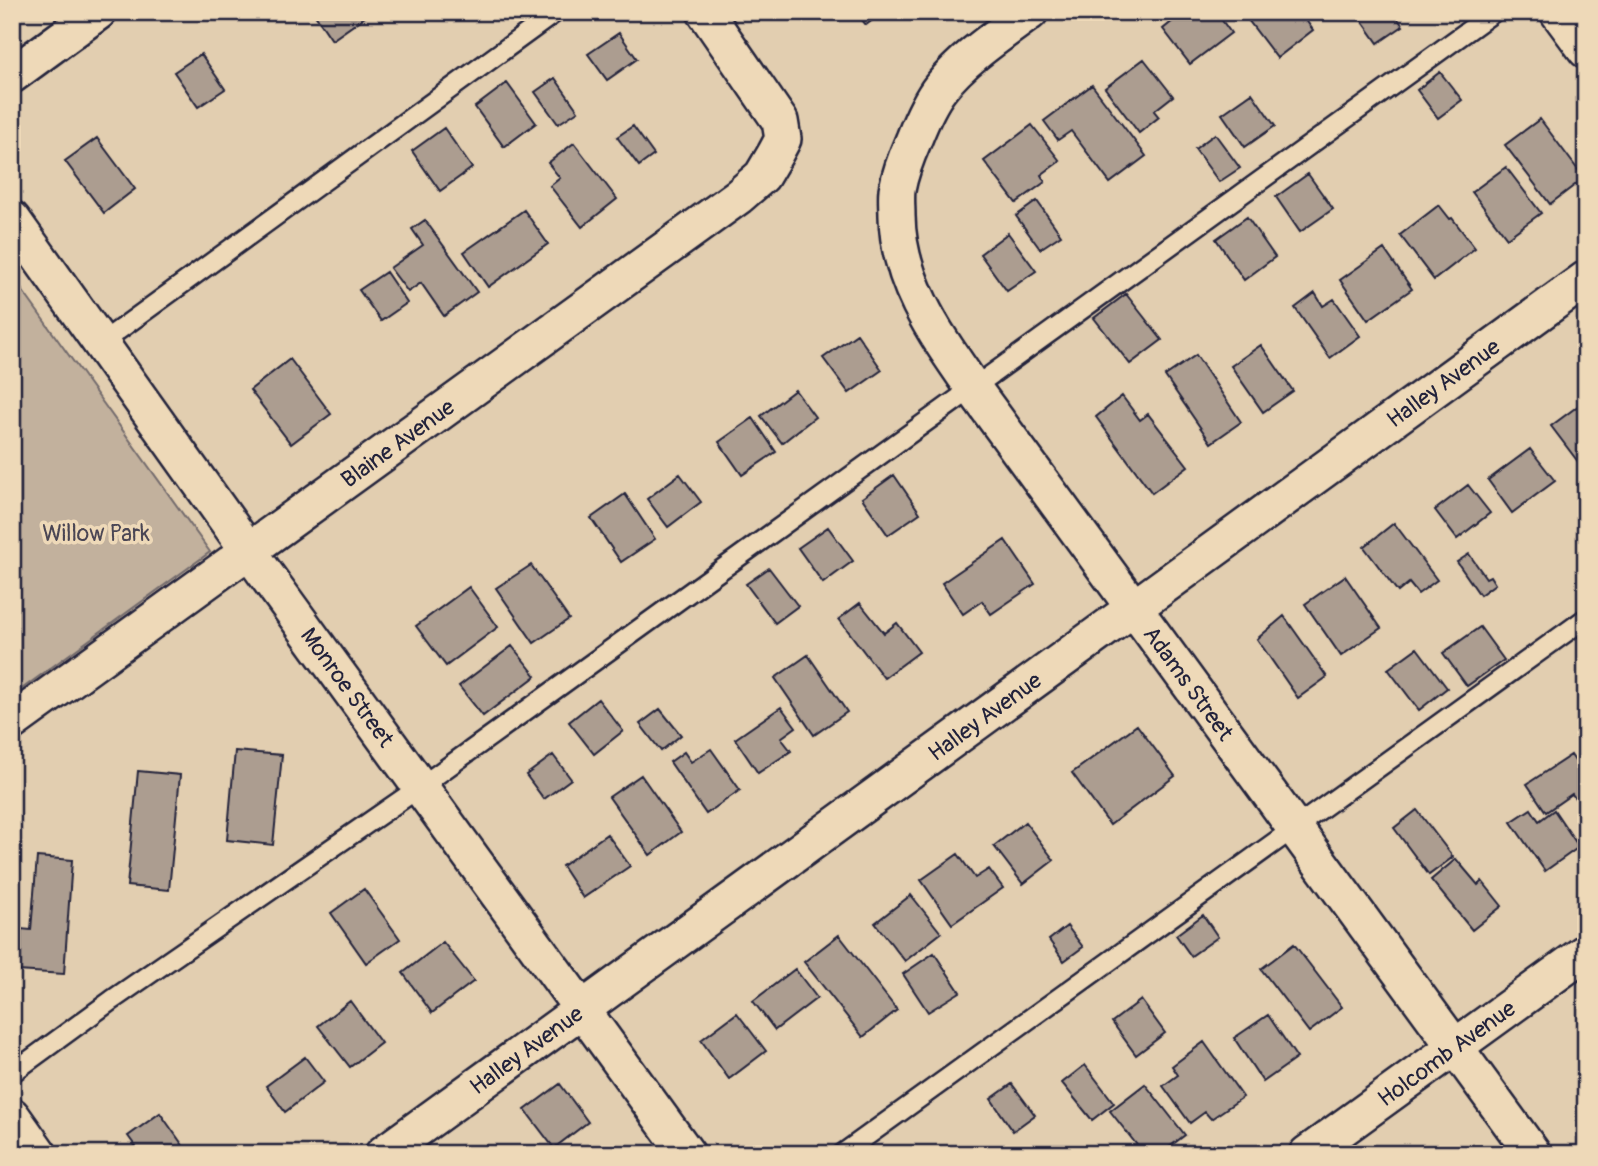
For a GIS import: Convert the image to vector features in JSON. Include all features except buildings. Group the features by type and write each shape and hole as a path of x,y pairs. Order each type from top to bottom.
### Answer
{"street":[{"path":"12,75 98,12"},
{"name":"Blaine Avenue","path":"12,722 739,196 762,176 783,139 780,121 705,12"},
{"name":"Adams Street","path":"1030,12 968,58 940,88 924,114 897,191 898,227 905,269 935,333 973,388 1533,1154"},
{"path":"1558,12 1586,50"},
{"name":"Monroe Street","path":"12,219 248,550 687,1154"},
{"name":"Halley Avenue","path":"383,1154 1586,279"},
{"name":"Holcomb Avenue","path":"1307,1154 1586,952"},
{"path":"12,1116 39,1154"}],"lane":[{"path":"101,343 556,12"},
{"path":"12,1073 112,1000 420,787 1494,12"},
{"path":"842,1154 1586,618"}],"green space":[{"name":"Willow Park","path":"12,276 210,552 12,696"}]}
